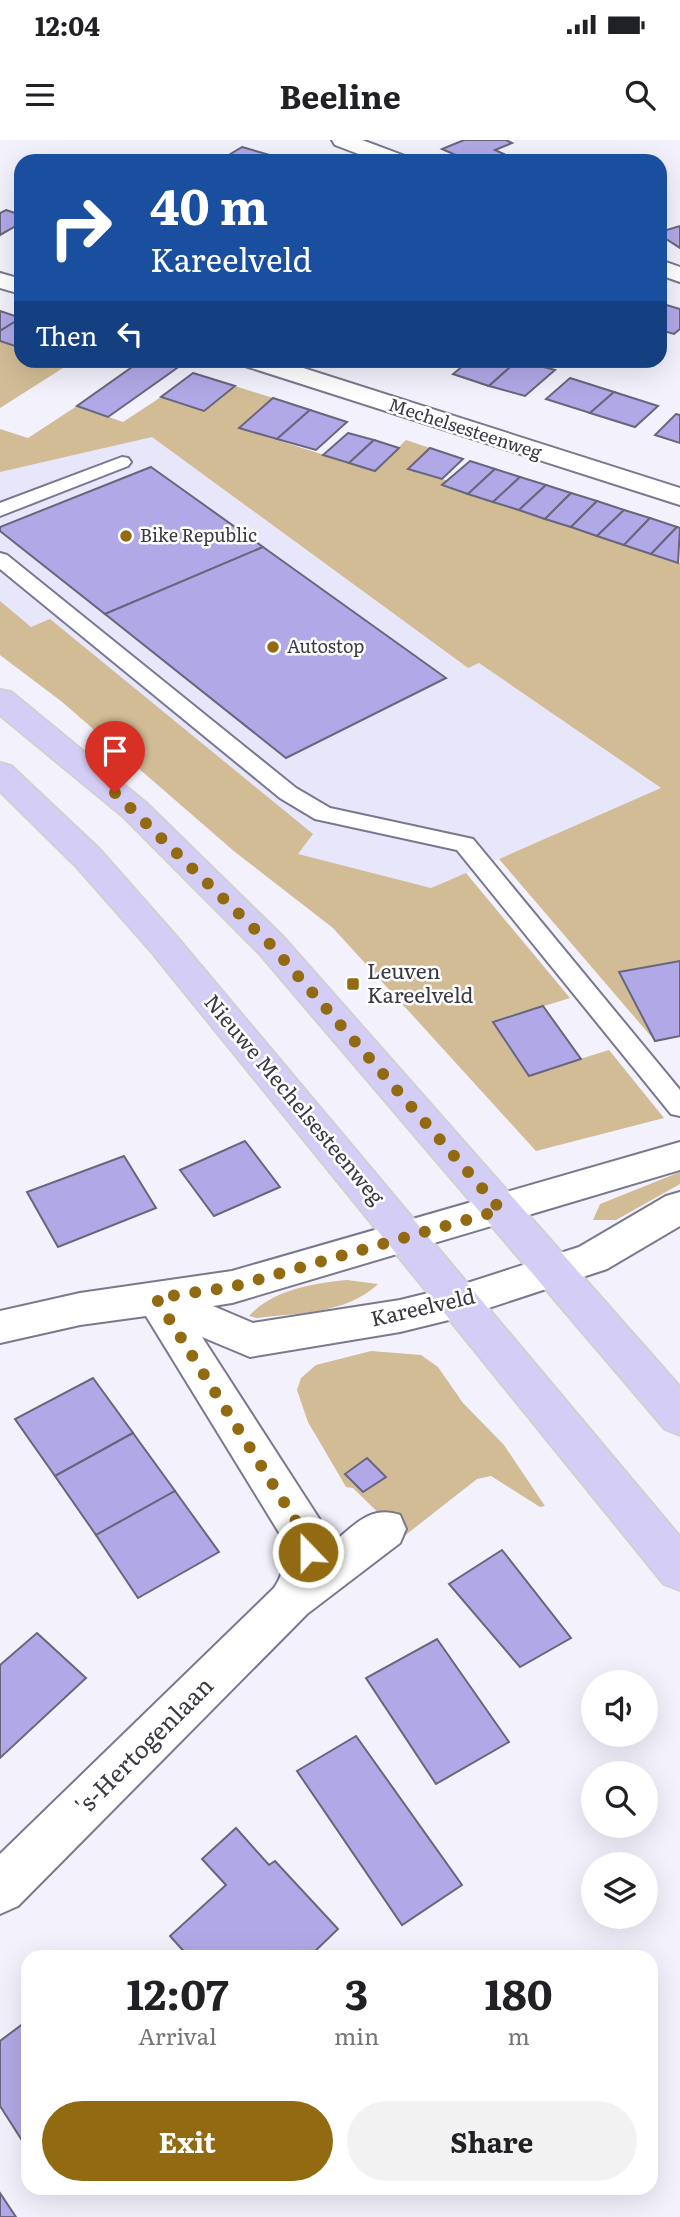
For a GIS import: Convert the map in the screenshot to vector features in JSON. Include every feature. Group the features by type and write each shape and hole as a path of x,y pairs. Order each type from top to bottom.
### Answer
{"main road":[{"path":"0,699 135,810 272,946 680,1417"},
{"name":"Nieuwe Mechelsesteenweg","path":"0,773 118,891 461,1301 680,1570"}],"street":[{"path":"343,140 380,154"},
{"path":"368,149 389,140"},
{"name":"Mechelsesteenweg","path":"276,368 680,498"},
{"path":"0,1328 70,1311 232,1287 680,1156"},
{"name":"Kareelveld","path":"156,1298 250,1340 414,1313 461,1301 593,1258 680,1207"},
{"name":"'s-Hertogenlaan","path":"156,1298 304,1534 308,1568 303,1583 290,1602"},
{"name":"'s-Hertogenlaan","path":"0,1889 290,1602 384,1530"}],"lane":[{"path":"0,510 122,462"},
{"path":"0,559 288,793 323,814 465,844 680,1107"}],"shaded area":[{"path":"0,341 14,346 14,368 63,368 0,408"},
{"path":"235,386 273,398 239,428 375,471 406,440 430,448 409,469 448,481 443,486 680,563 680,961 619,973 655,1041 499,859 661,788 479,663 468,668 152,437 0,472 0,429 28,438 77,406 123,422 161,397 204,411"},
{"path":"135,424 467,668 479,663 662,789 431,888 235,852 61,701 0,655 0,453"},
{"path":"0,601 31,627 50,619 313,834 298,854 431,888 466,873 570,998 493,1022 529,1075 609,1050 664,1118 536,1151 333,928 235,852 61,701 0,655"},
{"path":"680,1172 680,1184 616,1220 593,1220 600,1204"},
{"path":"347,1280 378,1284 366,1294 337,1307 288,1315 257,1318 249,1316 269,1300 294,1289"},
{"path":"371,1351 421,1355 438,1367 463,1403 504,1445 545,1506 540,1507 491,1476 477,1479 403,1537 353,1488 346,1487 308,1422 297,1390 301,1378 316,1365"}],"building":[{"path":"464,140 506,140 512,143 495,150 504,154 453,154 442,149"},
{"path":"242,147 266,154 230,154"},
{"path":"6,210 14,213 14,227 0,235 0,213"},
{"path":"680,226 680,248 667,240 667,230"},
{"path":"667,305 680,309 680,329 674,334 667,332"},
{"path":"0,311 14,316 14,322 0,331"},
{"path":"14,322 14,346 0,341 0,331"},
{"path":"131,368 177,368 108,417 77,406"},
{"path":"460,368 509,368 489,386 453,374"},
{"path":"509,368 555,370 525,396 489,386"},
{"path":"193,373 235,386 204,411 161,397"},
{"path":"570,378 614,392 590,413 546,399"},
{"path":"614,392 658,406 635,427 590,413"},
{"path":"273,398 310,410 277,439 239,428"},
{"path":"310,410 347,422 316,450 277,439"},
{"path":"676,414 680,415 680,443 655,435"},
{"path":"348,433 374,440 349,463 323,455"},
{"path":"374,440 399,448 375,471 349,463"},
{"path":"430,448 463,459 442,479 408,469"},
{"path":"470,461 495,469 468,494 442,485"},
{"path":"151,467 263,547 105,614 0,531 0,527"},
{"path":"495,469 520,477 493,502 468,494"},
{"path":"520,477 546,485 519,510 493,502"},
{"path":"546,485 571,493 545,519 519,510"},
{"path":"571,493 597,501 571,527 545,519"},
{"path":"597,501 624,510 597,536 571,527"},
{"path":"624,510 650,518 624,545 597,536"},
{"path":"650,518 677,527 651,554 624,545"},
{"path":"677,527 680,528 678,563 651,554"},
{"path":"263,547 446,678 286,758 105,614"},
{"path":"680,961 680,1036 655,1041 619,972"},
{"path":"543,1006 581,1059 529,1076 493,1022"},
{"path":"245,1141 280,1187 214,1216 180,1170"},
{"path":"124,1156 156,1208 58,1247 27,1192"},
{"path":"93,1378 133,1433 55,1476 15,1419"},
{"path":"133,1433 175,1491 96,1535 55,1476"},
{"path":"367,1458 386,1477 363,1492 345,1474"},
{"path":"175,1491 219,1552 138,1598 96,1535"},
{"path":"502,1550 571,1638 520,1667 449,1584"},
{"path":"37,1633 86,1678 0,1758 0,1665"},
{"path":"437,1639 509,1742 436,1784 366,1678"},
{"path":"356,1736 462,1885 402,1925 297,1771"},
{"path":"236,1828 269,1865 275,1861 338,1929 316,1950 183,1950 170,1936 226,1885 202,1859"},
{"path":"21,2025 21,2139 0,2106 0,2041"},
{"path":"0,2193 16,2217 0,2217"}],"place":[{"name":"Bike Republic","path":"126,536"},
{"name":"Autostop","path":"273,647"},
{"name":"Leuven Kareelveld","path":"353,984"}],"route":[{"path":"115,793 272,946 501,1210 232,1287 156,1298 304,1534 308,1552"}]}
